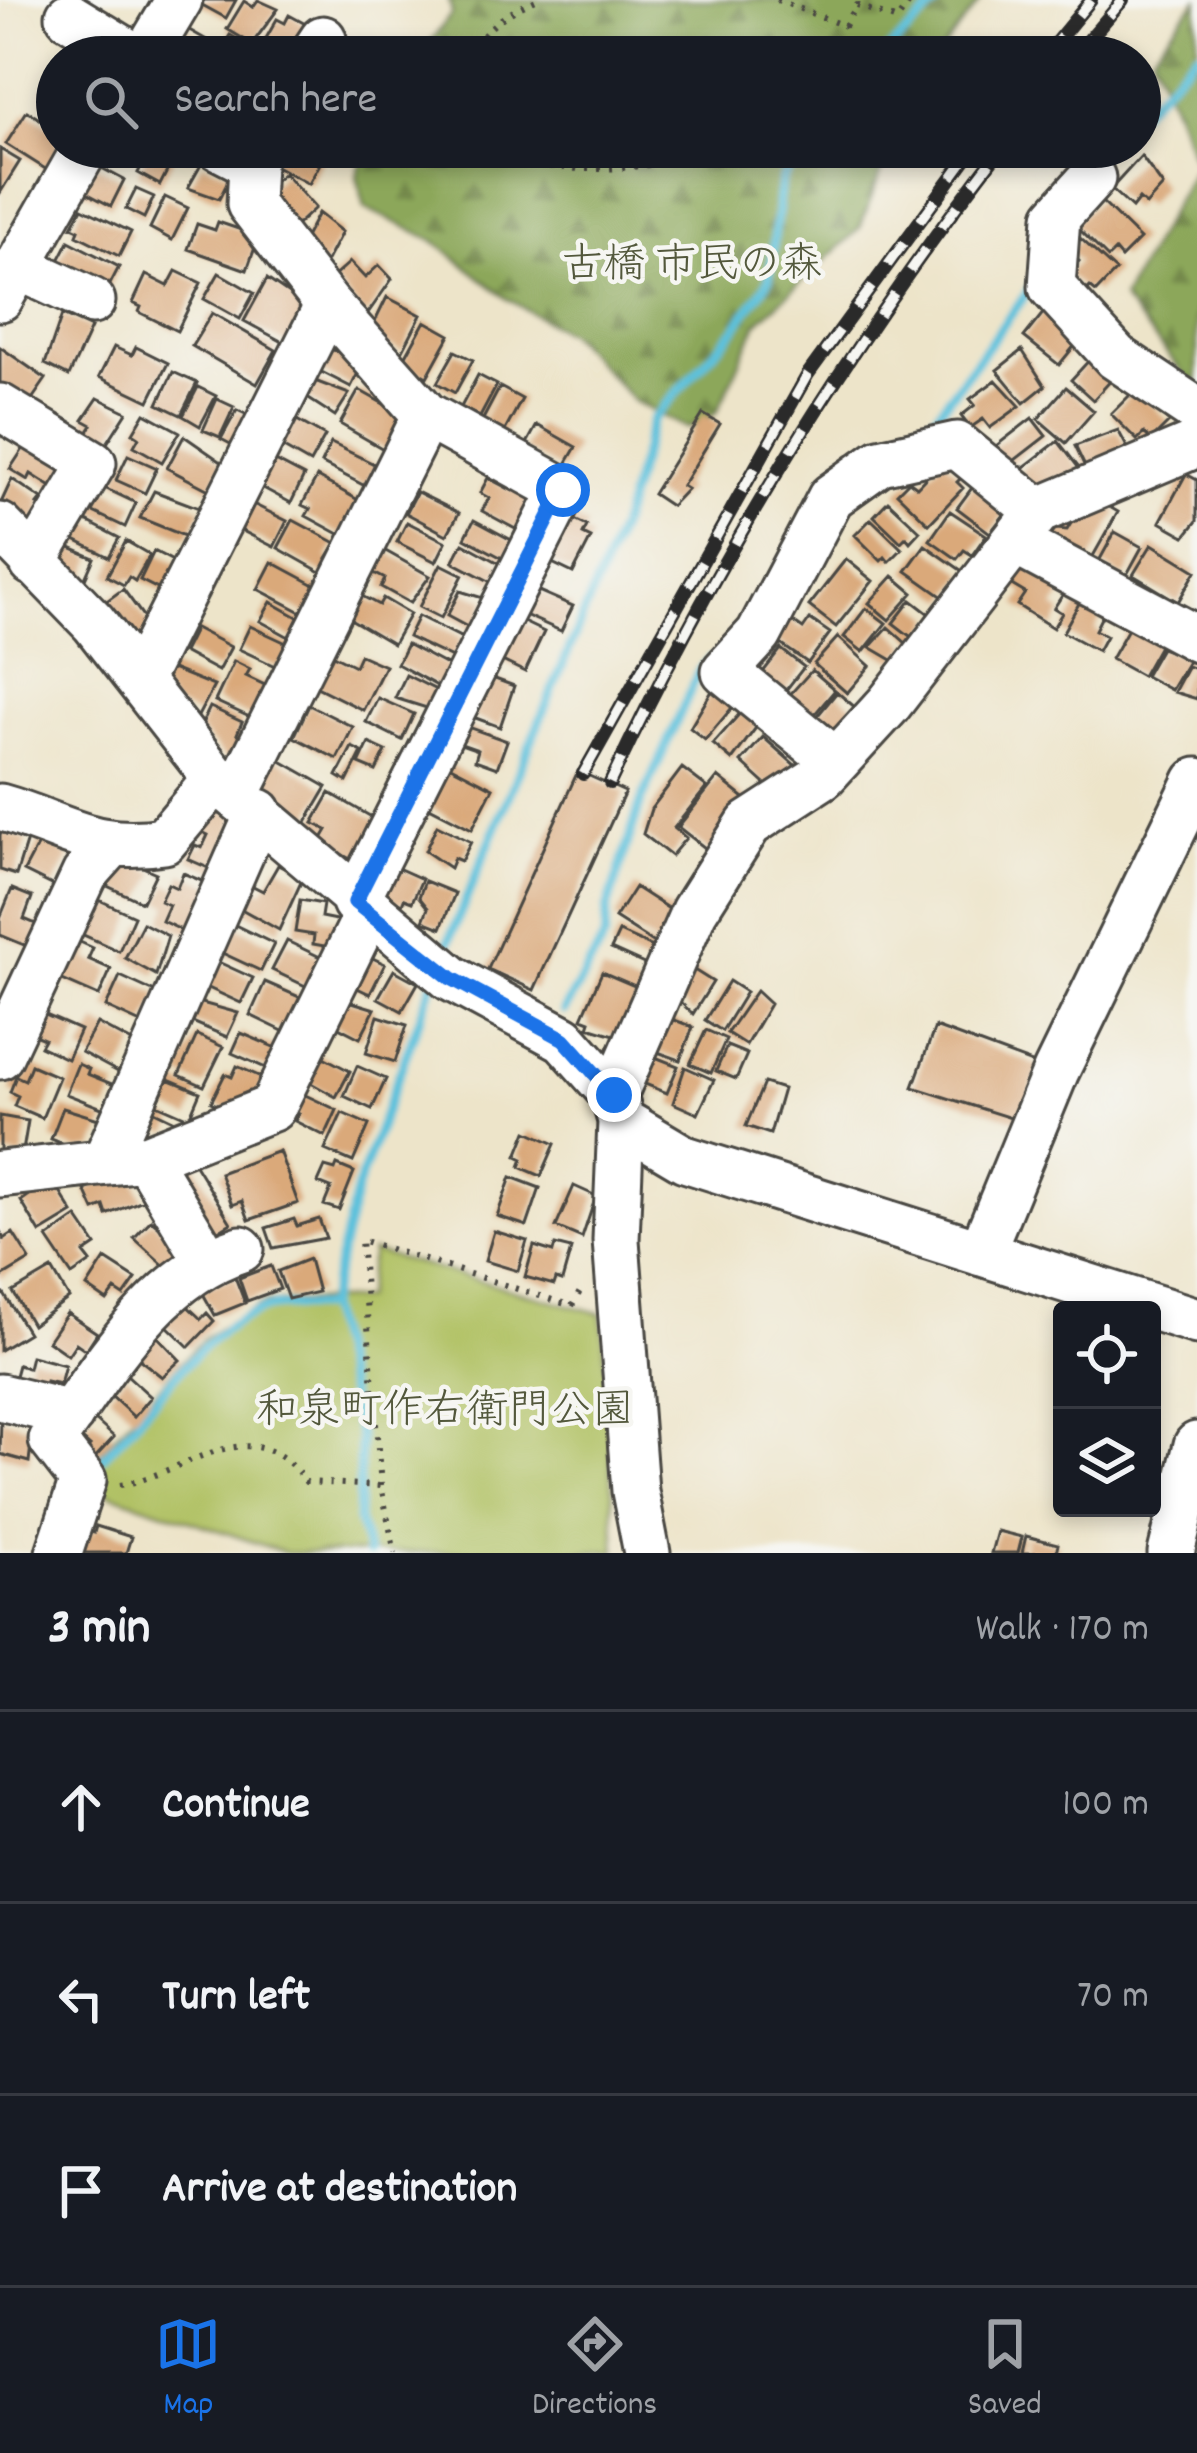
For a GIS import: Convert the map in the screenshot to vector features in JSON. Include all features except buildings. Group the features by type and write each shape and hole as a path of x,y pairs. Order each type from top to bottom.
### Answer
{"street":[{"path":"154,36 178,0"},
{"path":"69,16 104,36"},
{"path":"74,168 9,282 92,301"},
{"path":"0,1174 125,1160 272,1108 362,907 563,490 427,415 328,305 250,204 252,168"},
{"path":"1092,178 1057,217 1052,286 1116,357 1197,411"},
{"path":"140,678 328,305"},
{"path":"0,407 93,463 33,562"},
{"path":"125,1160 237,796 427,415"},
{"path":"835,761 725,671 759,634 831,497 880,462 957,445 1026,526 1197,639"},
{"path":"647,1553 635,1491 616,1240 617,1108 712,879 749,824 823,776 889,704 1026,526 1197,445"},
{"path":"0,526 140,678 237,796 451,978 564,1039 617,1108 686,1159 1197,1321"},
{"path":"981,1253 1056,1071 1197,781"},
{"path":"0,807 110,846 164,841 237,796"},
{"path":"0,1056 86,874 110,846"},
{"path":"59,1553 83,1480 52,1440 127,1337 224,1255 125,1160"},
{"path":"0,1396 71,1414"},
{"path":"1171,1553 1197,1444"}],"path":[{"path":"777,0 845,26"},
{"path":"846,36 845,26 857,5 897,20 911,0"},
{"path":"483,36 502,17 532,1"},
{"path":"394,1553 381,1486 361,1240 572,1306 592,1269"},
{"path":"83,1480 104,1487 144,1481 213,1448 250,1445 296,1468 306,1482 381,1486"}],"green space":[{"path":"449,0 981,0 953,36 435,36 452,13"},
{"path":"1197,0 1197,382 1188,379 1122,299 1196,164 1161,76 1161,43"},
{"name":"古橋 市民の森","path":"360,168 882,168 860,228 757,323 717,413 687,428 635,402 571,336 506,298 433,240 365,208 357,176"},
{"name":"和泉町作右衛門公園","path":"372,1251 602,1314 616,1551 286,1553 93,1488 83,1471 204,1338 264,1303 364,1299"}],"waterway":[{"path":"903,36 942,0"},
{"path":"1161,90 1197,53"},
{"path":"443,955 621,524 653,419 735,329 769,280 781,181 789,168"},
{"path":"918,439 1033,285"},
{"path":"564,1011 605,937 607,909 641,802 699,671 710,659"},
{"path":"368,1553 358,1520 360,1439 327,1307 357,1188 433,982"},
{"path":"91,1468 192,1358 237,1322 269,1308 327,1307"}],"railway":[{"path":"1061,36 1091,0"},
{"path":"1092,36 1123,0"},
{"path":"583,774 808,374 959,168"},
{"path":"610,783 695,616 788,454 891,298 986,168"}],"route":[{"path":"563,490 355,902 451,978 564,1039 614,1095"}]}
